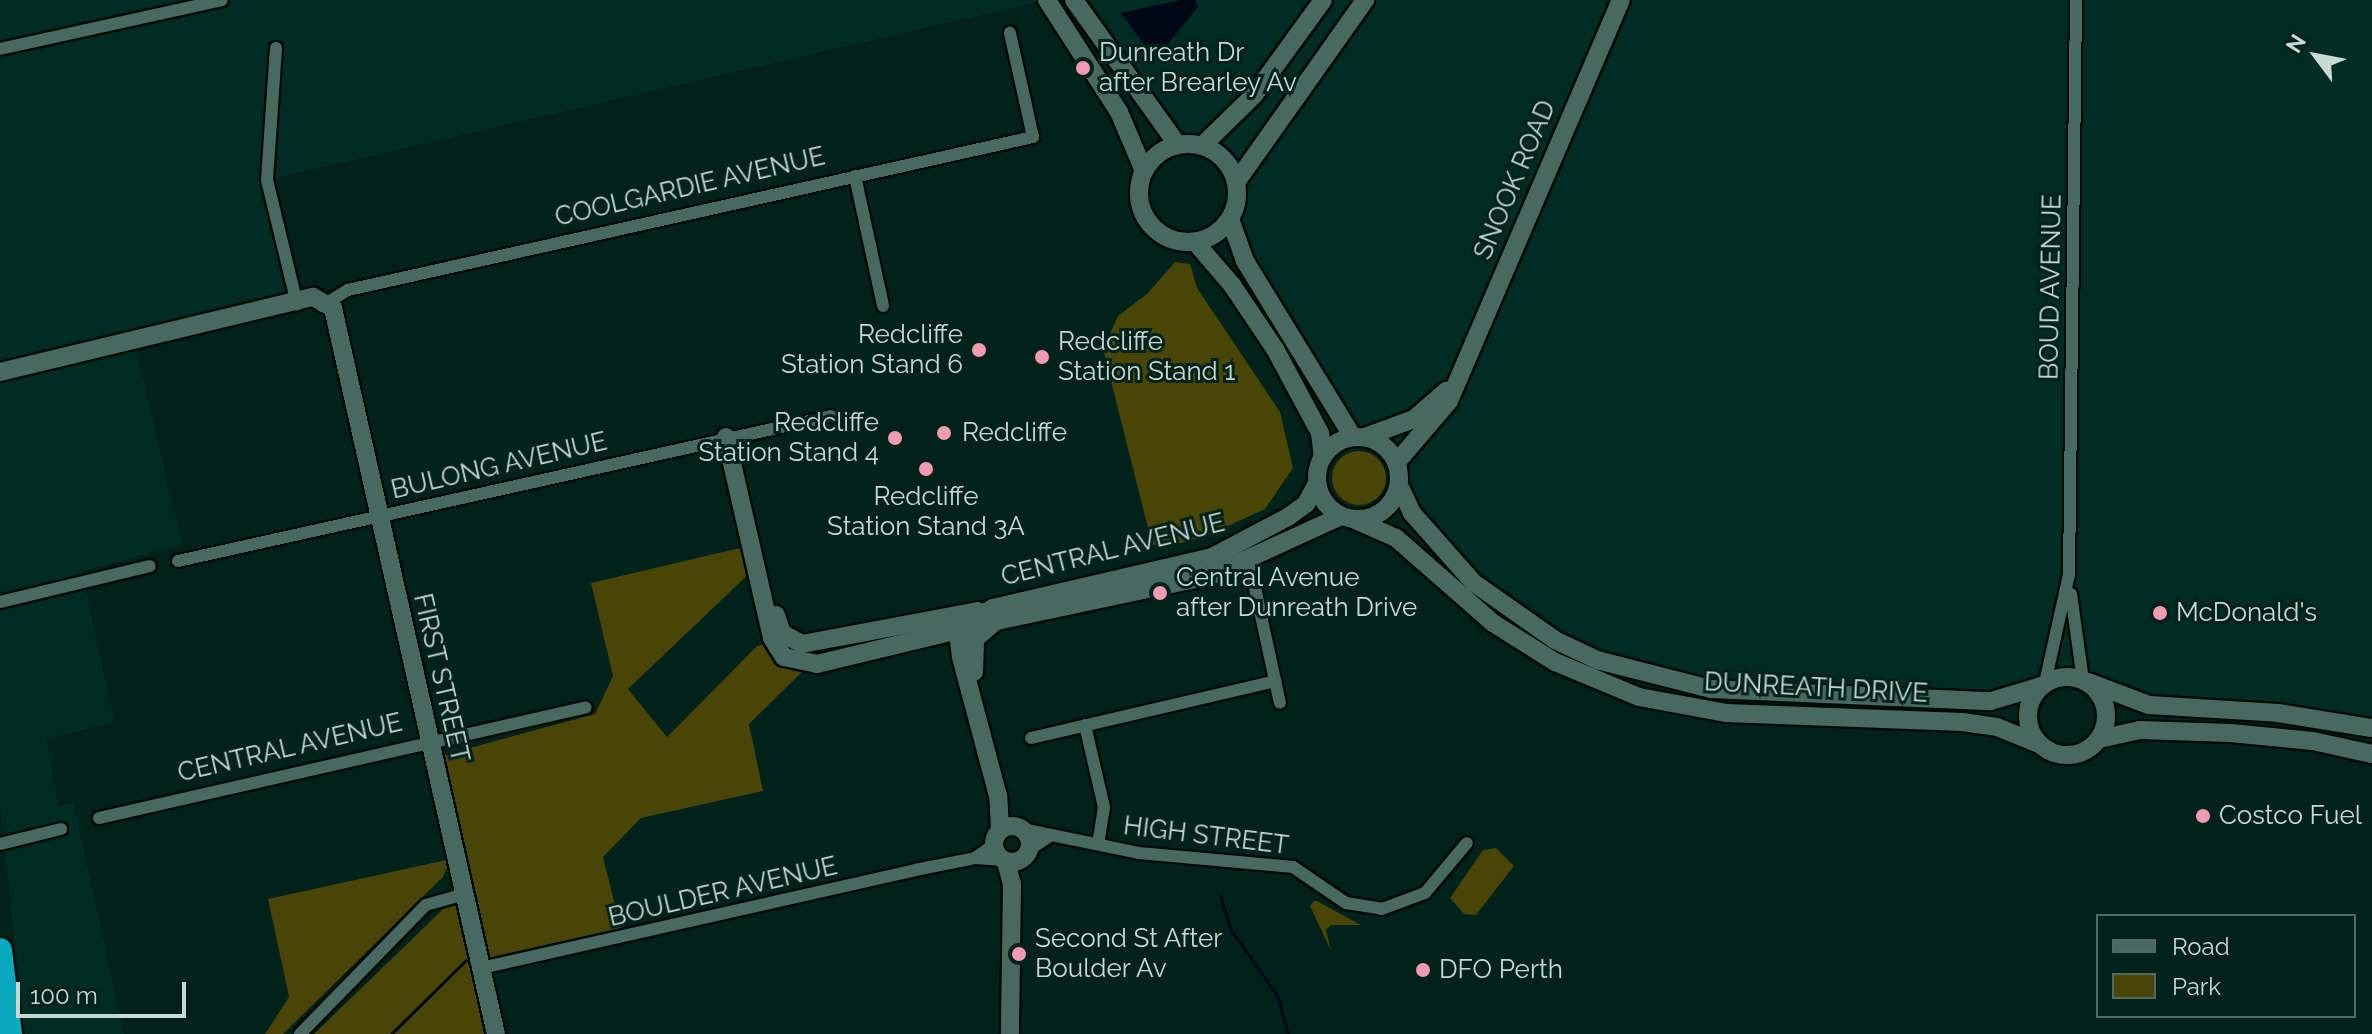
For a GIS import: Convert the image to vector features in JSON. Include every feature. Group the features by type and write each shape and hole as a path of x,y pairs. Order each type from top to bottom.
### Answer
{"highway":[{"path":"1,958 2,1034"},
{"path":"1,958 10,1034"}],"main road":[{"path":"1047,0 1119,112 1144,171"},
{"path":"1074,0 1177,144"},
{"path":"1203,145 1254,95 1323,0"},
{"path":"1195,242 1232,285 1275,349 1320,433 1323,457 1317,483 1325,503 1347,517 1377,514 1399,485 1397,462 1384,445 1359,437 1245,261 1230,219 1237,181 1365,0"},
{"name":"SNOOK ROAD","path":"1397,462 1449,401 1621,0"},
{"path":"1230,219 1209,238 1195,242 1174,240 1152,226 1139,197 1144,171 1152,159 1177,144 1203,145 1224,159 1237,181"},
{"name":"COOLGARDIE AVENUE","path":"2,370 297,304 313,297 326,306"},
{"name":"FIRST STREET","path":"326,306 335,333 496,1034"},
{"name":"SNOOK ROAD","path":"1359,437 1414,419 1456,380"},
{"name":"CENTRAL AVENUE","path":"731,436 778,621 788,639 825,643 936,621 995,614 1210,576 1347,517"},
{"name":"CENTRAL AVENUE","path":"731,436 772,638 784,657 817,664 909,642 965,639"},
{"path":"1323,457 1359,437"},
{"name":"CENTRAL AVENUE","path":"909,642 965,639 995,614 1212,557 1297,511 1317,483"},
{"name":"DUNREATH DRIVE","path":"1399,485 1412,513 1474,583 1555,640 1609,664 1711,689 1991,701 2043,685"},
{"name":"DUNREATH DRIVE","path":"1347,517 1396,538 1493,623 1555,662 1639,697 1726,713 1962,722 1997,727 2039,744"},
{"path":"936,621 965,639 973,691 1010,845 1010,1034"},
{"path":"2372,728 2278,713 2149,705 2064,676 2043,685 2028,708 2028,721 2039,744 2063,756 2085,751 2099,739 2140,730 2231,733 2313,741 2372,754"},
{"path":"2085,681 2104,702 2107,715 2099,739"}],"street":[{"path":"0,49 222,0"},
{"name":"BOUD AVENUE","path":"2076,0 2069,575 2085,681"},
{"name":"COOLGARDIE AVENUE","path":"326,306 358,290 1033,137 1010,33"},
{"path":"276,48 267,180 297,304"},
{"path":"855,176 883,306"},
{"name":"BULONG AVENUE","path":"178,561 831,416"},
{"path":"1249,560 1280,703"},
{"path":"0,602 150,566"},
{"name":"BOUD AVENUE","path":"2043,685 2069,575"},
{"path":"1031,738 1275,681"},
{"name":"CENTRAL AVENUE","path":"99,818 586,707"},
{"path":"1085,725 1104,807 1098,844"},
{"path":"0,844 61,829"},
{"path":"1010,845 1047,838"},
{"name":"HIGH STREET","path":"1010,845 1047,838 1293,867 1346,903 1382,909 1425,893 1467,843"},
{"name":"BOULDER AVENUE","path":"481,968 975,858 1010,845"},
{"path":"300,1034 426,905 464,894"}],"shaded area":[{"path":"0,0 1046,0 267,180 301,304 134,341 182,545 82,571 114,722 47,739 58,806 73,803 124,1034 25,1034 0,809"},
{"path":"1074,0 2372,0 2372,728 2148,705 2074,677 2054,678 2014,698 1711,689 1597,660 1477,585 1404,488 1397,455 1380,442 1358,439 1230,219 1238,194 1230,166 1203,145 1177,144"},
{"path":"1180,0 1195,0 1198,7 1167,45 1149,52 1121,13"}],"green space":[{"path":"1175,262 1190,264 1197,288 1280,412 1293,468 1265,509 1204,537 1162,548 1152,544 1103,349 1118,316 1147,294"},
{"path":"1359,451 1378,459 1386,478 1378,497 1359,505 1340,497 1332,478 1340,459"},
{"path":"740,548 753,570 628,689 667,737 757,646 817,632 827,641 814,649 815,659 749,724 763,791 641,818 603,857 622,933 471,968 484,1034 314,1034 469,884 444,755 595,714 613,676 591,583"},
{"path":"1496,848 1514,866 1476,915 1464,914 1450,898 1483,850"},
{"path":"451,859 443,877 283,1034 265,1034 289,997 268,899"},
{"path":"1315,900 1361,925 1331,925 1326,930 1331,951 1310,906"}],"waterway":[{"path":"1220,895 1231,930 1277,995 1288,1034"},
{"path":"391,1034 466,960"}],"place":[{"name":"Dunreath Dr after Brearley Av","path":"1083,68"},
{"name":"Redcliffe Station Stand 6","path":"979,350"},
{"name":"Redcliffe Station Stand 1","path":"1042,357"},
{"name":"Redcliffe","path":"944,433"},
{"name":"Redcliffe Station Stand 4","path":"895,438"},
{"name":"Redcliffe Station Stand 3A","path":"926,469"},
{"name":"Central Avenue after Dunreath Drive","path":"1160,593"},
{"name":"McDonald's","path":"2160,613"},
{"name":"Costco Fuel","path":"2203,816"},
{"name":"Second St After Boulder Av","path":"1019,954"},
{"name":"DFO Perth","path":"1423,970"}]}
